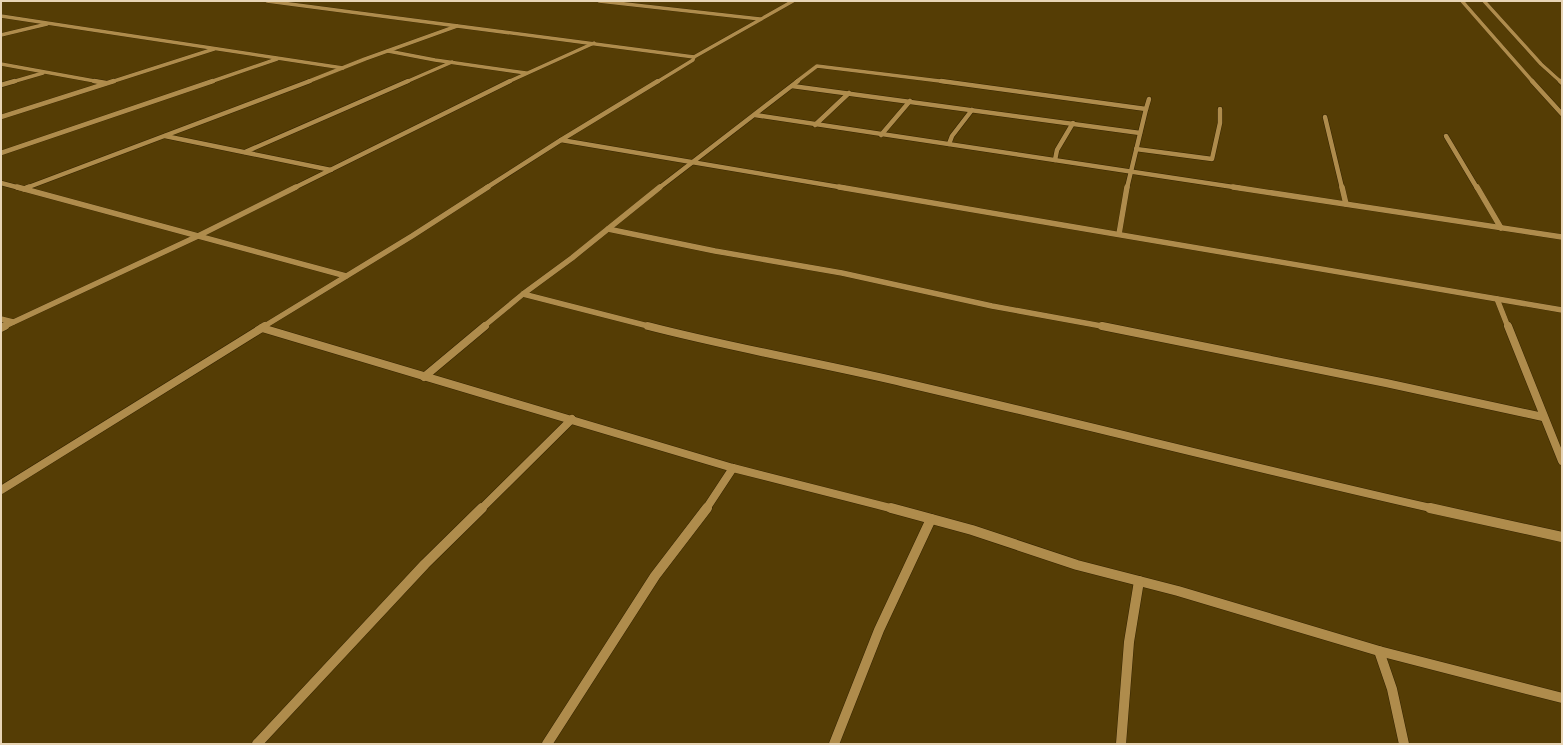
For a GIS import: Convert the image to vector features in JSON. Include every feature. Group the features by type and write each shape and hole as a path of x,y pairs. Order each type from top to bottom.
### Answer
{"street":[{"path":"267,1 694,57"},
{"path":"599,1 760,19"},
{"path":"1,490 425,228 561,140 693,60 694,57 792,1"},
{"path":"1462,1 1509,53 1539,90 1562,114"},
{"path":"1484,1 1541,64 1562,83"},
{"path":"1,16 345,68"},
{"path":"1,36 51,23"},
{"path":"24,189 303,82 459,26"},
{"path":"1,328 198,236 526,73 594,43"},
{"path":"1,117 217,49"},
{"path":"388,51 526,73"},
{"path":"1,153 279,58"},
{"path":"245,152 452,62"},
{"path":"1,64 108,83"},
{"path":"424,377 523,294 646,198 694,163 817,66 926,79 1146,110"},
{"path":"1,85 46,72"},
{"path":"792,86 1140,133"},
{"path":"814,125 850,93"},
{"path":"1119,234 1125,196 1149,99"},
{"path":"881,135 910,101"},
{"path":"1136,149 1212,159 1220,123 1220,109"},
{"path":"949,144 952,136 972,110"},
{"path":"754,115 1562,237"},
{"path":"1325,117 1346,204"},
{"path":"1055,160 1057,150 1073,123"},
{"path":"164,136 331,170"},
{"path":"1446,136 1501,228"},
{"path":"561,140 1562,310"},
{"path":"1,183 346,276"},
{"path":"608,229 738,255 842,272 992,306 1078,321 1196,346 1386,382 1543,417"},
{"path":"523,294 694,338 905,383 1311,481 1562,537"},
{"path":"1496,299 1562,461"},
{"path":"1,319 13,322"},
{"path":"262,328 733,468 931,518 1077,565 1178,591 1379,651 1562,698"},
{"path":"257,744 425,564 572,419"},
{"path":"547,744 655,576 716,495 733,468"},
{"path":"834,744 849,700 894,592 931,518"},
{"path":"1121,744 1132,606 1139,581"},
{"path":"1379,651 1392,690 1404,744"}]}
